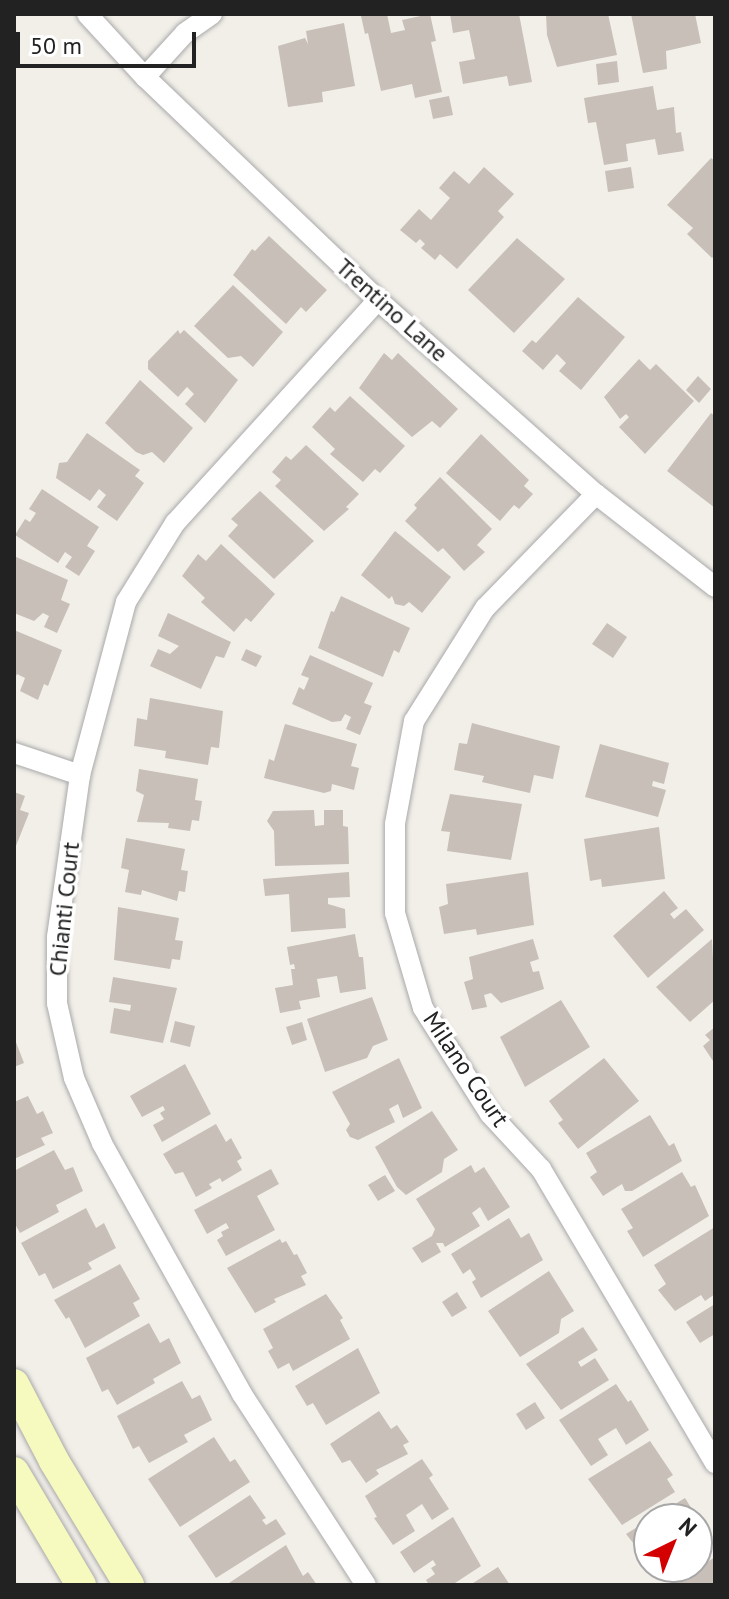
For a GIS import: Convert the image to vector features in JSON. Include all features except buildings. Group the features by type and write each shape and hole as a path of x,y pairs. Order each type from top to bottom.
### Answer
{"main road":[{"path":"14,1384 54,1461 129,1585"},
{"path":"14,1472 81,1585"}],"street":[{"name":"Trentino Lane","path":"87,14 145,77 378,300 596,494 715,587"},
{"path":"145,77 185,33 212,14"},
{"name":"Chianti Court","path":"366,1585 242,1394 102,1143 74,1078 57,1003 57,937 80,775 126,602 175,523 378,300"},
{"name":"Milano Court","path":"596,494 485,608 414,721 395,824 395,913 423,1008 490,1114 541,1169 715,1463"},
{"path":"14,753 80,775"}]}
